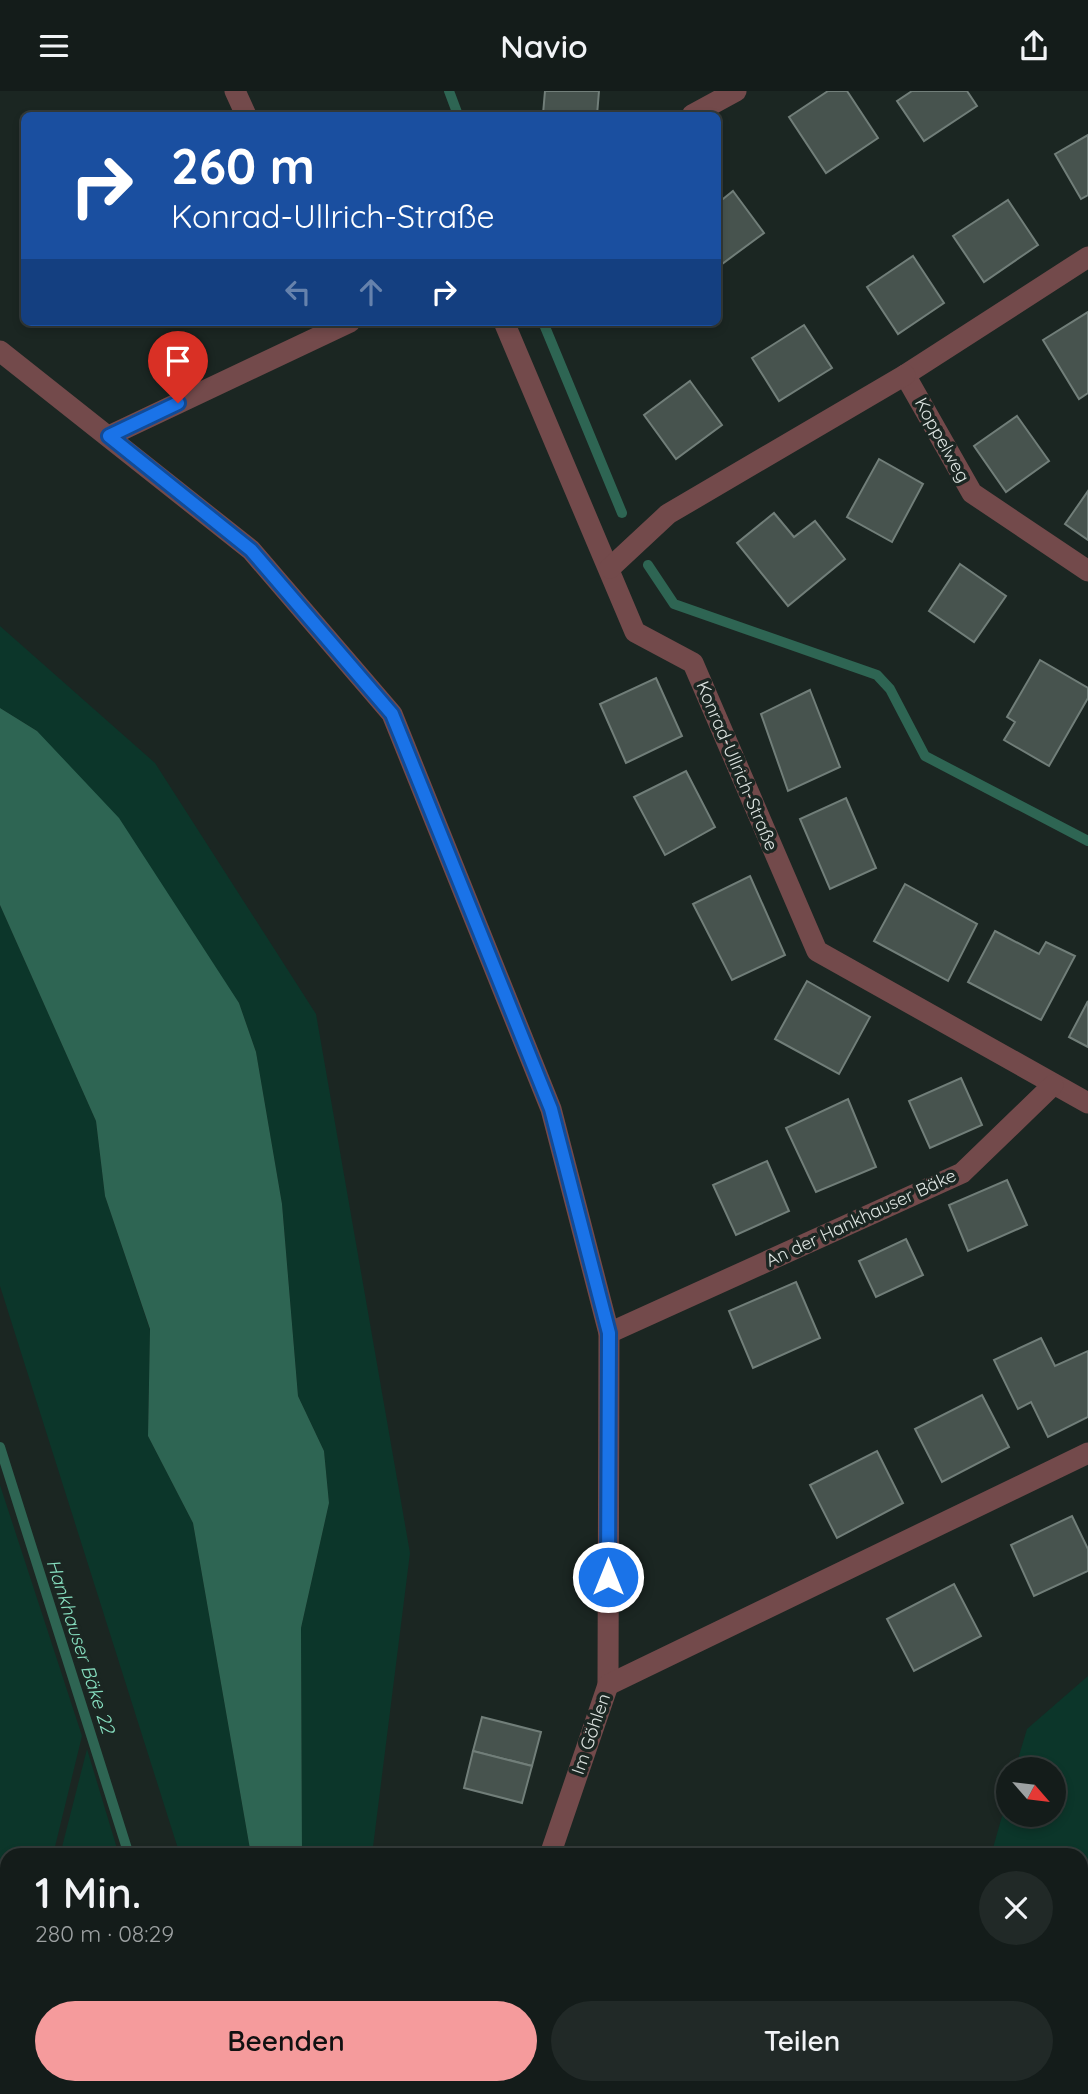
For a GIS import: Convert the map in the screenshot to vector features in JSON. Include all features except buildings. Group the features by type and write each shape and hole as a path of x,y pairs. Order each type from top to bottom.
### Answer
{"street":[{"path":"235,91 245,112"},
{"path":"698,112 736,91"},
{"path":"610,568 668,514 905,375 1088,257"},
{"path":"109,436 338,326"},
{"name":"Konrad-Ullrich-Straße","path":"506,326 635,632 692,663 817,951 1054,1085"},
{"name":"Im Göhlen","path":"0,351 251,550 392,714 551,1109 609,1333 608,1685 552,1848"},
{"name":"Koppelweg","path":"905,375 972,493 1088,571"},
{"path":"1054,1085 1088,1103"},
{"name":"An der Hankhauser Bäke","path":"609,1333 962,1173 1054,1085"},
{"path":"608,1685 1088,1453"}],"shaded area":[{"path":"0,626 155,763 316,1014 410,1553 373,1848 302,1848 301,1628 329,1503 324,1451 298,1396 282,1204 256,1052 239,1003 37,731 0,708"},
{"path":"0,708 37,731 119,818 239,1003 256,1052 282,1204 298,1396 324,1451 329,1503 301,1628 302,1848 250,1848 193,1523 148,1436 150,1329 105,1196 96,1121 0,905"},
{"path":"0,905 96,1121 105,1196 150,1330 148,1436 193,1523 250,1848 178,1848 0,1286"},
{"path":"0,1485 82,1736 55,1848 0,1848"},
{"path":"1088,1676 1088,1848 993,1848 999,1827 1066,1827 1066,1757 1019,1757 1027,1729"},
{"path":"87,1749 117,1848 62,1848"}],"waterway":[{"path":"449,91 457,112"},
{"path":"545,326 622,513"},
{"path":"648,565 674,604 877,675 890,689 925,756 1088,841"},
{"name":"Hankhauser Bäke 22","path":"0,1447 127,1848"}],"route":[{"path":"178,403 109,436 251,550 392,714 551,1109 609,1333 608,1577"}]}
